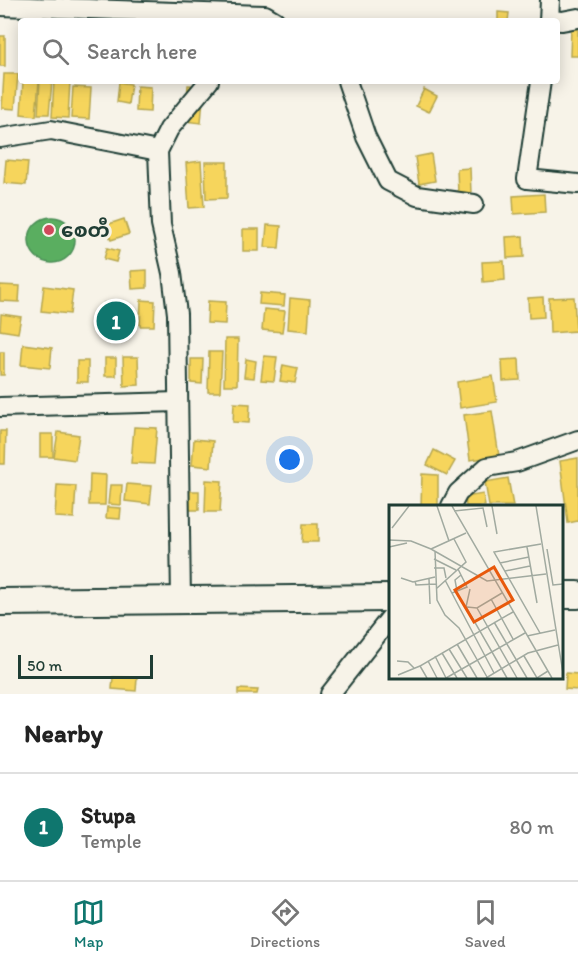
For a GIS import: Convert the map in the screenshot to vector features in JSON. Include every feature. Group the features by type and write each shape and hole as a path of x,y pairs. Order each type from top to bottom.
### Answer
{"main road":[{"path":"0,602 389,598"}],"street":[{"path":"549,18 550,0"},
{"path":"0,6 246,18"},
{"path":"560,21 578,18"},
{"path":"181,600 177,314 172,273 161,225 158,151 169,129 206,84"},
{"path":"348,84 366,137 388,181 417,196 474,204"},
{"path":"541,84 527,179 578,184"},
{"path":"0,138 51,130 158,151"},
{"path":"0,407 178,402"},
{"path":"452,505 458,493 487,468 517,462 578,440"},
{"path":"330,694 389,619"}],"building: Homes":[{"path":"498,12 509,13 508,18 498,18"},
{"path":"571,27 578,27 578,56 570,56"},
{"path":"0,36 5,36 5,66 0,66"},
{"path":"4,74 18,74 15,109 2,108"},
{"path":"23,84 39,84 36,116 21,114"},
{"path":"40,84 52,84 49,114 38,114"},
{"path":"54,84 70,84 68,118 52,117"},
{"path":"119,84 131,84 128,104 117,102"},
{"path":"188,85 204,86 201,123 185,121"},
{"path":"137,86 151,87 150,112 136,111"},
{"path":"73,87 91,88 89,119 71,118"},
{"path":"424,89 437,96 429,112 416,106"},
{"path":"431,154 435,181 419,184 415,157"},
{"path":"6,160 28,162 26,185 4,183"},
{"path":"201,161 204,207 189,208 186,163"},
{"path":"205,162 227,162 227,198 206,199"},
{"path":"470,168 471,193 458,194 457,169"},
{"path":"544,194 545,212 514,214 513,196"},
{"path":"124,219 129,234 111,240 106,225"},
{"path":"267,225 281,226 279,248 265,247"},
{"path":"243,229 259,229 259,251 243,251"},
{"path":"523,236 524,257 507,258 506,237"},
{"path":"107,248 119,251 116,262 104,259"},
{"path":"504,261 505,280 483,282 482,262"},
{"path":"147,270 147,288 132,289 131,271"},
{"path":"0,285 20,286 19,302 0,301"},
{"path":"44,286 73,290 70,314 41,311"},
{"path":"260,293 285,295 284,306 259,304"},
{"path":"543,297 544,317 529,318 528,298"},
{"path":"574,297 576,331 550,333 549,298"},
{"path":"290,298 310,300 308,331 288,329"},
{"path":"141,300 155,301 154,326 140,326"},
{"path":"208,301 226,302 225,324 207,323"},
{"path":"264,309 285,311 282,332 262,330"},
{"path":"1,314 21,317 18,333 0,330"},
{"path":"225,339 238,339 237,385 224,385"},
{"path":"23,344 52,348 50,368 21,365"},
{"path":"0,352 4,352 4,375 0,375"},
{"path":"209,352 222,352 220,392 208,392"},
{"path":"264,356 277,357 274,381 261,380"},
{"path":"123,357 138,357 139,385 124,386"},
{"path":"105,358 116,358 116,376 105,376"},
{"path":"191,359 203,359 202,384 191,383"},
{"path":"246,359 256,361 254,378 244,377"},
{"path":"519,359 520,380 503,381 502,360"},
{"path":"77,361 88,361 88,382 77,382"},
{"path":"283,365 298,368 295,383 280,381"},
{"path":"493,376 497,402 460,408 457,382"},
{"path":"234,403 250,404 249,423 233,422"},
{"path":"492,411 499,456 470,460 464,415"},
{"path":"134,427 157,428 154,464 131,463"},
{"path":"0,431 6,431 5,464 0,464"},
{"path":"58,432 79,435 75,460 54,457"},
{"path":"40,434 53,434 53,457 40,457"},
{"path":"194,439 213,441 211,467 192,465"},
{"path":"434,450 455,461 447,475 427,465"},
{"path":"578,458 578,521 568,523 560,461"},
{"path":"90,474 106,475 105,505 89,505"},
{"path":"422,474 438,475 438,505 421,505"},
{"path":"508,478 513,505 489,505 485,482"},
{"path":"206,480 222,481 220,512 205,512"},
{"path":"127,484 152,486 150,504 125,501"},
{"path":"57,485 76,486 74,518 55,517"},
{"path":"110,485 122,485 121,505 108,504"},
{"path":"188,491 199,491 199,510 188,510"},
{"path":"483,494 485,505 466,505 465,497"},
{"path":"107,507 121,508 120,519 106,518"},
{"path":"303,524 318,524 318,542 302,542"},
{"path":"566,673 578,674 578,690 565,689"},
{"path":"113,677 137,678 136,691 112,689"},
{"path":"238,689 258,690 257,694 238,694"}],"building: Public":[{"path":"52,217 61,218 68,224 74,231 74,249 68,256 61,262 52,263 43,262 36,256 30,249 29,240 30,231 36,224 43,218"},
{"path":"104,303 123,305 120,330 101,328"}],"place":[{"name":"စေတီ","path":"49,230"},
{"name":"Stupa","path":"116,321"}]}
